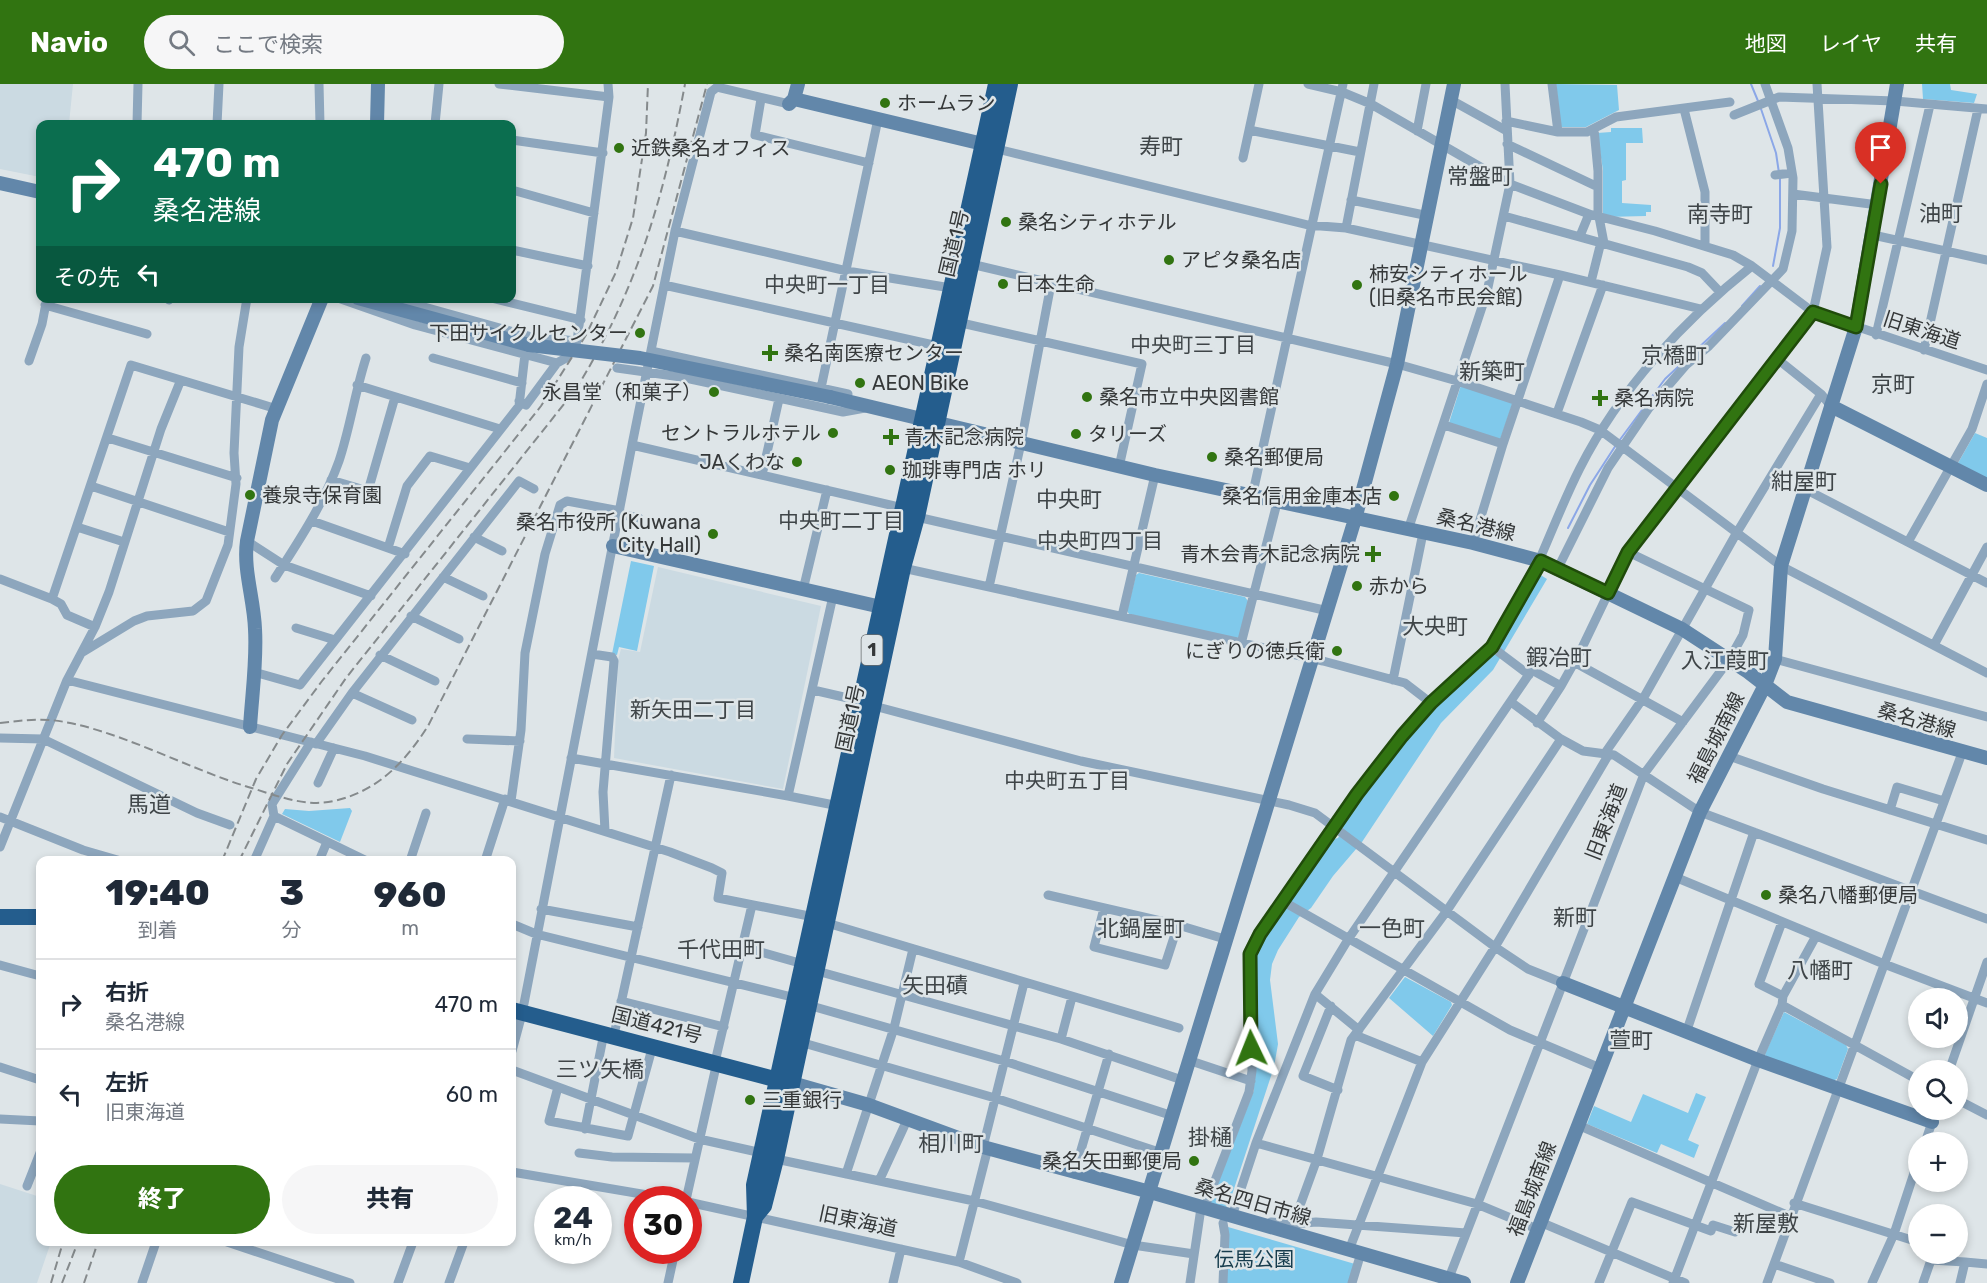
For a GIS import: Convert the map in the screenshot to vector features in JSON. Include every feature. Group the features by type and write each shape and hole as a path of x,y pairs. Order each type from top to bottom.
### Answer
{"highway":[{"name":"国道1号","path":"928,423 971,264 996,84"},
{"name":"国道1号","path":"741,1283 755,1217 754,1185 769,1156 821,920 910,512 928,423 938,346 951,288 989,146 1010,84"},
{"name":"国道1号","path":"888,609 903,568 910,512"},
{"name":"国道1号","path":"821,920 838,806 867,703"},
{"path":"0,917 36,917"},
{"name":"国道1号","path":"785,1081 800,1042 802,1001"},
{"name":"国道421号","path":"517,1012 653,1045 785,1081"}],"street":[{"path":"137,120 138,84"},
{"path":"217,120 219,84"},
{"path":"319,84 320,120"},
{"path":"377,120 378,84"},
{"path":"435,120 439,84"},
{"path":"499,84 609,97"},
{"path":"519,401 526,405 557,363 566,358 577,341 603,153 609,97 608,84"},
{"path":"792,102 798,84"},
{"path":"1243,158 1259,84"},
{"name":"旧東海道","path":"1308,84 1342,88 1510,184 1595,216 1733,255 1752,266 1813,312 1876,335 1987,370"},
{"path":"1346,228 1374,84"},
{"path":"1417,131 1426,84"},
{"path":"1122,1283 1314,661 1355,519 1397,364 1429,216 1454,84"},
{"path":"1408,530 1444,425 1495,261 1510,184 1505,84"},
{"path":"1552,84 1558,132"},
{"path":"1558,568 1621,446 1649,408 1686,364 1773,282 1783,269 1792,231 1792,173 1788,148 1765,84"},
{"path":"1537,723 1574,662 1628,552 1813,312 1827,247 1817,84"},
{"name":"福島城南線","path":"1517,1283 1700,812 1765,685 1775,659 1781,566 1803,488 1856,327 1897,84"},
{"path":"517,1012 536,934 572,758 675,231 703,112 711,92 717,87 761,99 792,102 878,119 1313,225 1346,228 1591,282 1701,309"},
{"path":"1251,497 1331,146 1342,88"},
{"path":"1734,115 1779,98 1895,101 1983,109 1924,350"},
{"path":"761,99 755,135 869,163"},
{"path":"1451,100 1507,131"},
{"path":"1506,121 1558,132 1587,132 1616,117 1730,102"},
{"path":"1876,335 1930,105"},
{"path":"1684,109 1705,192 1705,246"},
{"path":"651,351 826,393 836,323 878,119"},
{"path":"1591,282 1602,242 1595,216 1598,187 1594,129"},
{"path":"1249,130 1360,152"},
{"path":"516,141 603,153"},
{"path":"1507,144 1598,187"},
{"path":"1778,175 1792,173"},
{"path":"0,183 36,191"},
{"path":"516,191 594,213"},
{"path":"1793,194 1878,205"},
{"path":"1351,200 1429,216"},
{"path":"1504,216 1688,267 1702,273 1720,292"},
{"path":"1580,236 1595,216"},
{"path":"675,231 847,271 951,288"},
{"path":"1873,235 1987,260"},
{"path":"516,251 588,266"},
{"path":"971,264 1397,364 1557,413 1600,430 1781,566 1987,673"},
{"path":"1190,1283 1203,1208 1249,1092 1251,1081 1250,954 1260,934 1376,768 1431,703 1492,647 1541,561 1579,470 1600,430 1656,358 1701,309 1752,266"},
{"path":"1473,543 1517,400 1560,275"},
{"path":"989,587 1022,443 1051,284"},
{"path":"664,285 938,346"},
{"path":"1557,413 1603,285"},
{"path":"29,361 42,324 46,303"},
{"path":"49,303 147,334"},
{"path":"81,653 134,621 147,616 194,611 206,601 228,545 237,478 234,453 239,347 246,303"},
{"path":"250,727 256,643 254,605 245,553 267,436 320,303"},
{"path":"352,303 415,325 527,349 557,363"},
{"name":"桑名港線","path":"375,303 527,349 640,358 826,393 928,423 1277,503 1473,543 1541,561 1682,629 1787,702 1962,753 1987,758"},
{"path":"410,303 532,337 577,341"},
{"path":"511,303 581,320"},
{"path":"957,322 1142,364 1119,467"},
{"path":"261,674 300,685 405,554 519,401 527,349"},
{"path":"276,578 312,521 331,480 344,444 357,385 366,358"},
{"path":"433,358 522,383"},
{"path":"1776,358 1821,394 1831,406 1987,485"},
{"path":"52,599 131,365 180,382 277,409"},
{"path":"616,368 681,377 843,412 870,407"},
{"path":"0,847 67,680 95,627 153,454 180,382"},
{"path":"1908,542 1972,429 1987,384"},
{"path":"357,385 500,429"},
{"path":"1352,1283 1358,1226 1422,1062 1495,947 1607,754 1641,701 1736,534 1821,394"},
{"path":"331,480 368,490 395,396"},
{"path":"762,475 779,399"},
{"path":"1444,425 1503,444"},
{"path":"108,438 153,454 237,478"},
{"path":"632,445 827,490 1000,535 1328,611"},
{"path":"388,548 407,486 430,456 470,468"},
{"path":"1122,616 1155,475"},
{"path":"256,856 274,816 272,804 380,655 519,481 534,489"},
{"path":"91,486 229,532"},
{"path":"1803,488 1987,583"},
{"path":"803,590 827,490"},
{"path":"486,856 508,800 520,741 525,653 545,554 560,505 567,501 639,518"},
{"path":"1241,644 1277,503"},
{"path":"312,521 405,554"},
{"path":"77,527 124,542"},
{"path":"1393,680 1423,533"},
{"path":"474,537 502,551"},
{"path":"247,541 284,565 370,596"},
{"path":"612,546 888,609"},
{"path":"1934,645 1987,547"},
{"path":"1628,552 1749,610 1743,635 1729,660 1644,774 1700,812 1987,919"},
{"path":"903,568 1122,616 1405,683 1431,703"},
{"path":"442,577 483,596"},
{"path":"0,579 52,599 61,604 67,615 95,627"},
{"path":"788,796 832,597"},
{"path":"411,616 459,639"},
{"path":"296,628 335,640"},
{"path":"1492,647 1528,675"},
{"path":"592,654 612,657 614,661 603,792 605,831"},
{"path":"380,655 435,681"},
{"path":"1775,659 1987,717"},
{"path":"1574,662 1641,701 1683,722"},
{"path":"1223,1283 1227,1219 1315,994 1349,938 1528,675 1532,670 1561,686"},
{"path":"67,680 334,748 560,816 655,847 722,873 718,898 821,920 1179,1028"},
{"path":"813,690 1080,761 1315,813 1446,912 1528,969 1758,1060 1837,1089 1908,1109"},
{"path":"352,693 412,720"},
{"name":"旧東海道","path":"1448,1281 1644,774 1614,755 1583,751 1561,740 1510,702"},
{"path":"0,738 43,739 197,813 230,825"},
{"path":"467,739 520,741"},
{"path":"1292,1229 1317,1159 1351,1041 1446,912 1561,740"},
{"path":"318,783 334,748"},
{"path":"1767,1283 1789,1216 1962,753"},
{"path":"1729,756 1987,840"},
{"path":"572,758 838,806"},
{"path":"585,1129 609,1034 621,1000 671,775"},
{"path":"1890,810 1897,787 1944,801"},
{"path":"412,856 426,813"},
{"path":"274,816 356,856"},
{"path":"0,817 104,856"},
{"path":"1687,1030 1729,899 1754,832"},
{"path":"321,856 327,842"},
{"path":"1675,877 1884,964 1987,1003"},
{"path":"1048,895 1178,925 1228,940"},
{"path":"1284,902 1459,1001 1539,1043 1600,1068"},
{"path":"690,1186 752,905"},
{"path":"1104,908 1094,947 1165,965 1178,925"},
{"path":"541,909 638,927"},
{"path":"1782,922 1759,984 1854,1045 1908,1075"},
{"path":"516,926 536,934 802,1001 1099,1090 1173,1116"},
{"path":"1674,1281 1782,1000 1816,936"},
{"path":"743,947 1061,1039 1185,1081"},
{"path":"846,1174 883,1065 913,949"},
{"path":"1953,1060 1987,962"},
{"path":"0,965 36,975"},
{"path":"959,1262 995,1098 1024,983"},
{"path":"1315,994 1357,1033 1422,1062"},
{"path":"1061,1039 1072,997"},
{"path":"621,1000 724,1026"},
{"path":"1330,1006 1303,1076 1338,1090"},
{"path":"800,1042 995,1098 1162,1153"},
{"path":"626,1157 633,1114 653,1045"},
{"path":"1074,1174 1109,1054"},
{"path":"1191,1061 1251,1081"},
{"path":"0,1067 36,1079"},
{"path":"516,1071 699,1139 846,1174 974,1201 1133,1245 1194,1254"},
{"name":"桑名四日市線","path":"785,1081 908,1118 985,1148 1074,1174 1150,1192 1203,1208 1227,1219 1248,1220 1292,1229 1355,1252 1448,1281 1464,1283"},
{"path":"558,1087 549,1121 628,1137"},
{"path":"1968,1105 1987,1115"},
{"path":"879,1181 908,1118"},
{"path":"0,1119 36,1121"},
{"path":"1578,1125 1789,1216"},
{"path":"1256,1143 1477,1204 1611,1251 1674,1281 1685,1283"},
{"path":"579,1153 626,1157 695,1158"},
{"path":"27,1186 36,1163"},
{"path":"516,1173 624,1191"},
{"path":"1872,1283 1893,1234 1908,1190"},
{"path":"1599,1283 1632,1202 1711,1231 1713,1225 1735,1232"},
{"path":"1794,1203 1908,1239"},
{"name":"旧東海道","path":"702,1205 959,1262 1017,1283"},
{"path":"1292,1229 1316,1222 1466,1233"},
{"path":"142,1283 155,1246"},
{"path":"239,1246 350,1283"},
{"path":"398,1283 412,1246"},
{"path":"449,1283 463,1246"},
{"path":"893,1283 901,1249"},
{"path":"1968,1262 1987,1264"},
{"path":"668,1283 672,1264"},
{"path":"1774,1264 1830,1283"},
{"path":"1923,1283 1927,1264"},
{"path":"1960,1283 1965,1264"}],"shaded area":[{"path":"0,84 73,84 69,120 36,120 36,176 0,169"},
{"path":"658,567 821,606 783,789 614,758 618,660 621,649 640,652"},
{"path":"0,1184 36,1196 36,1246 50,1246 37,1283 0,1283"}],"green space":[{"path":"1556,84 1617,85 1619,110 1586,127 1561,127"},
{"path":"1922,84 1950,84 1951,90 1977,94 1974,103 1923,99"},
{"path":"1611,128 1642,128 1643,143 1626,143 1626,180 1622,181 1622,203 1651,205 1651,212 1646,212 1646,216 1606,217 1603,214 1603,170 1597,133 1611,132"},
{"path":"1461,385 1513,402 1500,440 1449,423"},
{"path":"1975,433 1987,438 1987,480 1958,463"},
{"path":"631,561 654,566 637,651 619,647 617,655 612,654"},
{"path":"1139,573 1245,597 1248,601 1239,637 1235,639 1129,614 1127,611 1136,575"},
{"path":"1539,574 1547,579 1493,670 1441,723 1362,842 1333,876 1311,908 1299,917 1278,950 1272,964 1270,980 1278,1044 1274,1067 1229,1204 1226,1207 1210,1204 1254,1090 1254,956 1258,944 1331,840 1338,838 1343,829 1343,821 1409,732 1492,654"},
{"path":"350,808 352,811 340,842 282,814 285,809 309,811"},
{"path":"1405,977 1451,1002 1452,1005 1433,1036 1389,998"},
{"path":"1784,1012 1846,1045 1848,1049 1837,1079 1832,1081 1766,1057 1765,1054"},
{"path":"1696,1093 1706,1097 1688,1140 1699,1145 1694,1158 1661,1144 1657,1153 1587,1124 1594,1106 1631,1122 1643,1094 1688,1113"},
{"name":"伝馬公園","path":"1228,1227 1355,1264 1349,1283 1226,1283"}],"waterway":[{"path":"1751,84 1758,101"},
{"path":"1760,106 1776,153 1779,173"},
{"path":"1773,266 1780,228 1780,178"},
{"path":"1742,306 1760,286"},
{"path":"1619,441 1665,379 1725,323"},
{"path":"1568,528 1590,485 1616,445"}],"railway":[{"path":"224,856 256,779 282,735 322,681 541,406 586,335 616,272 633,218 646,133 648,84"},
{"path":"241,856 287,764 346,678 576,389 616,315 646,242 668,165 685,84"},
{"path":"0,723 50,720 97,730 245,786 311,803 323,803 350,796 364,790 389,773 410,752 428,726 653,286 707,84"},
{"path":"51,1283 62,1246"},
{"path":"62,1283 76,1246"},
{"path":"84,1283 97,1246"}],"place":[{"name":"ホームラン","path":"885,103"},
{"name":"近鉄桑名オフィス","path":"619,148"},
{"name":"桑名シティホテル","path":"1006,222"},
{"name":"アピタ桑名店","path":"1169,260"},
{"name":"日本生命","path":"1003,284"},
{"name":"柿安シティホール (旧桑名市民会館)","path":"1357,285"},
{"name":"下田サイクルセンター","path":"640,333"},
{"name":"桑名南医療センター","path":"770,353"},
{"name":"AEON Bike","path":"860,383"},
{"name":"永昌堂（和菓子）","path":"714,392"},
{"name":"桑名市立中央図書館","path":"1087,397"},
{"name":"桑名病院","path":"1600,398"},
{"name":"セントラルホテル","path":"833,433"},
{"name":"タリーズ","path":"1076,434"},
{"name":"青木記念病院","path":"891,437"},
{"name":"桑名郵便局","path":"1212,457"},
{"name":"JAくわな","path":"797,462"},
{"name":"珈琲専門店 ホリ","path":"890,470"},
{"name":"養泉寺保育園","path":"250,495"},
{"name":"桑名信用金庫本店","path":"1394,496"},
{"name":"桑名市役所 (Kuwana City Hall)","path":"713,534"},
{"name":"青木会青木記念病院","path":"1373,554"},
{"name":"赤から","path":"1357,586"},
{"name":"にぎりの徳兵衛","path":"1337,651"},
{"name":"桑名八幡郵便局","path":"1766,895"},
{"name":"三重銀行","path":"750,1100"},
{"name":"桑名矢田郵便局","path":"1194,1161"}],"district":[{"name":"寿町","path":"1161,146"},
{"name":"常盤町","path":"1480,176"},
{"name":"油町","path":"1941,213"},
{"name":"南寺町","path":"1720,214"},
{"name":"中央町一丁目","path":"827,284"},
{"name":"中央町三丁目","path":"1193,344"},
{"name":"京橋町","path":"1674,355"},
{"name":"新築町","path":"1492,371"},
{"name":"京町","path":"1893,384"},
{"name":"紺屋町","path":"1804,481"},
{"name":"中央町","path":"1069,499"},
{"name":"中央町二丁目","path":"841,520"},
{"name":"中央町四丁目","path":"1100,540"},
{"name":"大央町","path":"1435,626"},
{"name":"鍜冶町","path":"1559,657"},
{"name":"入江葭町","path":"1725,660"},
{"name":"新矢田二丁目","path":"693,709"},
{"name":"中央町五丁目","path":"1067,780"},
{"name":"馬道","path":"149,804"},
{"name":"新町","path":"1575,917"},
{"name":"北鍋屋町","path":"1141,928"},
{"name":"一色町","path":"1392,928"},
{"name":"千代田町","path":"721,949"},
{"name":"八幡町","path":"1820,970"},
{"name":"矢田磧","path":"935,985"},
{"name":"萱町","path":"1631,1040"},
{"name":"三ツ矢橋","path":"600,1069"},
{"name":"掛樋","path":"1210,1137"},
{"name":"相川町","path":"951,1143"},
{"name":"新屋敷","path":"1766,1223"}],"route":[{"path":"1251,1048 1250,954 1260,934 1376,768 1431,703 1492,647 1541,561 1608,593 1628,552 1813,312 1856,327 1881,184"}]}
